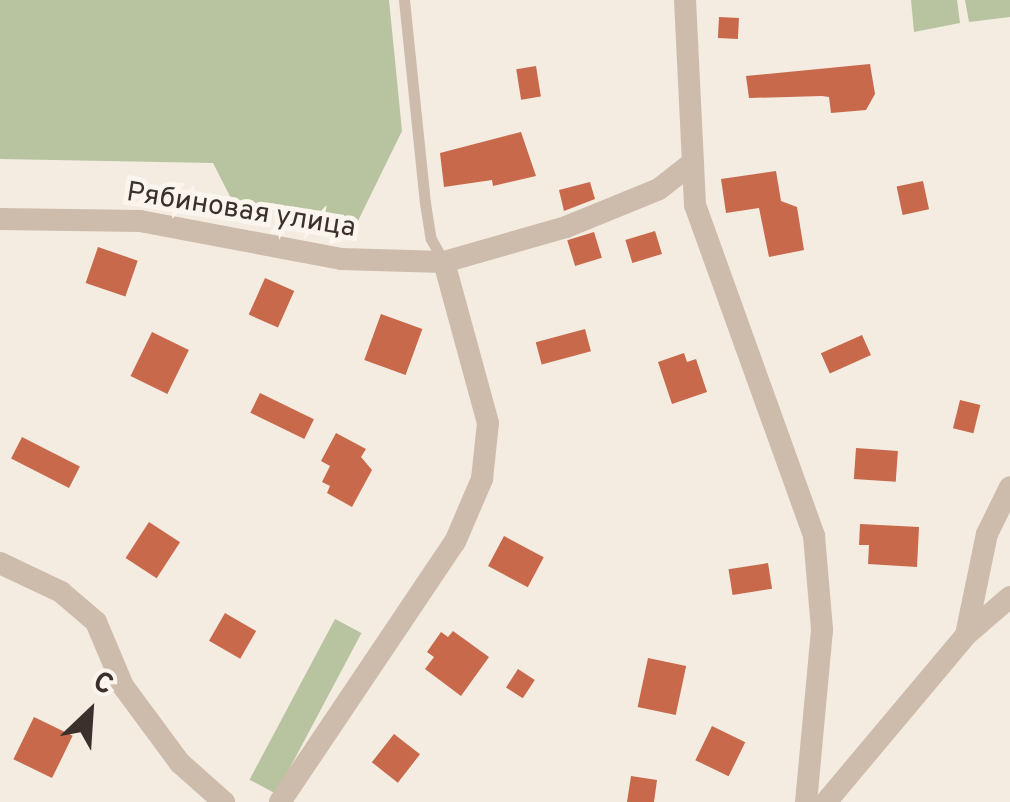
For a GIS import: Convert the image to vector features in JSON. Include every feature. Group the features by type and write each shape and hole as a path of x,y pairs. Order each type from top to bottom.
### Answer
{"street":[{"path":"686,0 695,204 720,284 814,536 822,630 806,802"},
{"name":"Рябиновая улица","path":"0,218 140,222 342,259 444,262 566,227 659,189 692,164"},
{"path":"280,802 455,542 482,479 488,423 444,262"},
{"path":"966,635 987,534 1010,487"},
{"path":"0,563 61,592 96,622 123,686 180,763 224,802"},
{"path":"826,802 966,635 1010,597"}],"lane":[{"path":"404,0 425,203 431,239 444,262"}],"green space":[{"path":"0,0 389,0 402,131 356,225 235,206 213,163 0,159"},
{"path":"911,0 957,0 960,23 914,32"},
{"path":"965,0 1010,0 1010,17 969,22"},
{"path":"335,619 361,633 276,794 250,780"}],"building":[{"path":"719,17 739,18 738,39 718,38"},
{"path":"870,64 875,94 866,110 831,113 829,97 822,96 749,98 746,76"},
{"path":"536,66 541,97 521,100 516,69"},
{"path":"521,132 536,176 493,186 492,180 444,187 440,153"},
{"path":"776,171 781,201 797,207 804,250 769,257 759,208 726,213 721,179"},
{"path":"923,181 929,209 903,215 897,187"},
{"path":"590,182 595,199 564,211 559,190"},
{"path":"655,231 662,254 632,263 625,240"},
{"path":"594,232 602,258 575,266 567,240"},
{"path":"98,247 138,261 125,297 86,283"},
{"path":"265,278 294,291 278,328 249,315"},
{"path":"381,314 422,329 406,375 364,360"},
{"path":"585,329 591,351 542,364 536,342"},
{"path":"152,332 189,350 167,394 131,376"},
{"path":"862,335 871,355 830,373 821,353"},
{"path":"684,353 687,362 696,359 707,392 672,404 658,362"},
{"path":"260,393 314,419 304,439 250,413"},
{"path":"960,400 980,405 973,433 953,428"},
{"path":"336,433 366,449 361,457 372,470 352,507 327,493 330,486 322,482 330,466 321,461"},
{"path":"22,437 80,467 69,488 11,458"},
{"path":"856,448 898,451 896,482 854,479"},
{"path":"149,522 180,542 157,578 126,558"},
{"path":"860,524 919,527 917,567 868,564 869,545 859,545"},
{"path":"504,536 544,557 528,587 488,566"},
{"path":"768,563 772,589 733,595 728,569"},
{"path":"225,613 256,631 240,659 209,641"},
{"path":"453,631 489,657 461,696 425,669 434,657 427,652 441,632 448,637"},
{"path":"648,658 686,666 676,715 638,707"},
{"path":"518,669 535,680 523,698 506,687"},
{"path":"34,717 73,736 52,778 13,759"},
{"path":"712,726 745,742 729,776 695,760"},
{"path":"394,734 420,754 398,783 372,762"},
{"path":"631,776 657,780 654,802 627,802"}]}
